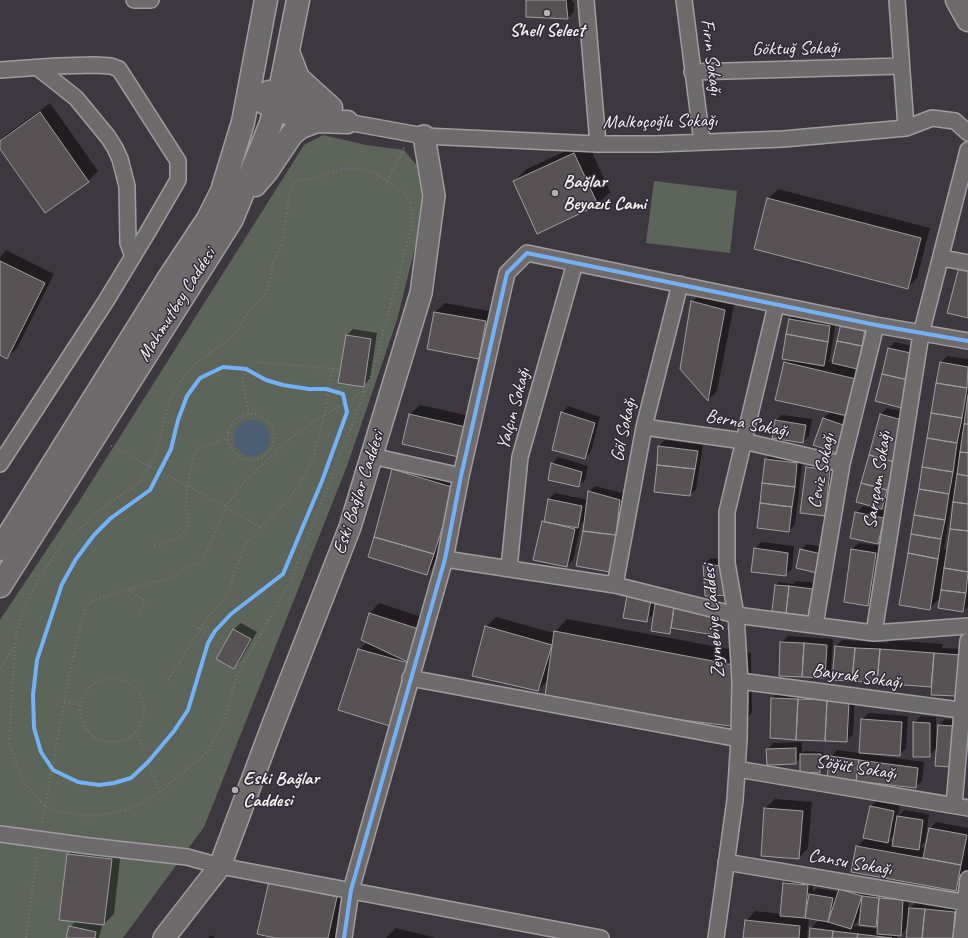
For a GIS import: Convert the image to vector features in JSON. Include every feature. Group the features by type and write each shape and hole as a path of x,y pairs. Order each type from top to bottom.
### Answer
{"main road":[{"name":"Mahmutbey Caddesi","path":"0,549 167,281 208,219 222,191 243,122 266,0"},
{"name":"Mahmutbey Caddesi","path":"0,586 232,219 265,143 278,101 298,0"},
{"path":"288,52 298,78 347,122"},
{"path":"248,90 258,100 299,101 347,122"},
{"path":"278,101 296,117 317,121 347,122"},
{"path":"239,204 268,171 292,134 301,127 317,121"},
{"name":"Eski Bağlar Caddesi","path":"164,938 220,866 272,727 350,527 421,293 434,196 418,135"}],"street":[{"path":"134,0 151,0"},
{"path":"586,0 598,144"},
{"name":"Fırın Sokağı","path":"684,0 702,142"},
{"path":"897,0 906,128"},
{"path":"0,70 95,65 111,66 119,69 178,161 178,180 133,257 0,464"},
{"name":"Göktuğ Sokağı","path":"692,72 901,66"},
{"path":"38,68 76,98 108,137 115,148 124,171 127,186 128,243 133,257"},
{"name":"Malkoçoğlu Sokağı","path":"347,122 418,135 598,144 702,142 783,138 906,128 932,118 954,121 968,133"},
{"path":"922,334 968,150"},
{"path":"344,938 351,890 445,559 461,476 507,273 527,252 776,305 922,334 968,341"},
{"path":"942,258 968,264"},
{"name":"Yalçın Sokağı","path":"509,568 520,457 576,263"},
{"name":"Göl Sokağı","path":"615,585 644,427 680,284"},
{"name":"Zeynebiye Caddesi","path":"716,938 737,769 739,739 740,681 736,615 727,563 727,512 776,305"},
{"name":"Ceviz Sokağı","path":"815,625 842,464 876,325"},
{"name":"Sarıçam Sokağı","path":"874,633 922,334"},
{"name":"Berna Sokağı","path":"644,427 743,441 842,464"},
{"path":"372,456 461,476"},
{"path":"445,559 615,585 736,615 874,633 968,626"},
{"path":"961,806 968,641"},
{"path":"410,678 739,739"},
{"name":"Bayrak Sokağı","path":"740,681 964,711"},
{"name":"Söğüt Sokağı","path":"737,769 961,806"},
{"path":"0,834 187,857 220,866 351,890 584,937 601,938"},
{"name":"Cansu Sokağı","path":"726,862 966,903"},
{"path":"961,938 968,879"}],"path":[{"path":"387,181 418,135"},
{"path":"342,169 360,169 374,172 404,193 410,202 413,221 384,333 365,391 291,580 237,676 224,721 208,751 160,792 148,800 125,810 100,815 67,813 45,807 22,780 9,744 17,628 25,606 42,573 63,544 104,507 139,483 156,453 169,402 181,381 196,363 230,339 239,328 246,315 265,295 270,280 272,265 282,243 290,190 296,181 342,169"},
{"path":"249,414 242,381 246,369 254,362 338,369"},
{"path":"239,368 246,369 251,372"},
{"path":"168,680 199,629 227,596 241,554 246,544 293,494 303,479 314,455 326,414 332,368"},
{"path":"328,390 336,392"},
{"path":"26,938 39,839 81,623 88,604 95,599 169,578 199,562 208,549 226,506 245,481 267,457 326,414 365,391"},
{"path":"249,414 264,417 273,430 273,446 267,457 247,461 234,454 229,447 227,438 230,425 235,419 249,414"},
{"path":"95,437 226,506 262,528"},
{"path":"155,546 176,540 185,532 188,522 186,506 187,486 196,449 227,438"},
{"path":"156,478 163,466"},
{"path":"129,590 142,599 144,604 139,613"},
{"path":"194,626 212,636"},
{"path":"208,643 215,631"},
{"path":"0,668 15,646"},
{"path":"109,679 119,679 129,683 137,690 142,699 144,710 143,720 136,732 130,737 120,741 110,742 99,740 90,734 84,725 81,715 81,704 84,695 91,687 99,682 109,679"},
{"path":"65,702 81,704"},
{"path":"136,732 150,760 160,792"},
{"path":"143,767 150,760"},
{"path":"49,764 53,770 59,773"}],"shaded area":[{"path":"323,135 366,145 404,150 420,169 427,199 397,320 347,466 204,827 123,938 0,938 0,620 80,500 304,145"},
{"path":"654,181 737,191 730,253 646,243"}],"water":[{"path":"252,420 262,423 267,428 270,438 267,448 262,453 252,456 242,453 237,448 234,438 237,428 242,423"}],"building":[{"name":"Shell Select","path":"526,0 566,0 568,19 526,17"},
{"path":"40,112 89,182 45,213 0,149 0,141"},
{"name":"Bağlar Beyazıt Cami","path":"574,153 598,205 537,234 513,181"},
{"path":"767,198 921,238 908,289 754,249"},
{"path":"0,261 45,283 7,359 0,355"},
{"path":"959,267 968,269 968,318 947,313"},
{"path":"691,301 725,310 708,401 680,369"},
{"path":"434,312 486,321 479,359 427,349"},
{"path":"789,319 830,326 828,342 786,334"},
{"path":"841,323 865,329 862,346 837,341"},
{"path":"786,334 828,342 824,366 782,359"},
{"path":"346,335 371,339 364,387 338,383"},
{"path":"837,341 862,346 857,369 832,363"},
{"path":"888,348 915,354 908,380 882,374"},
{"path":"784,362 856,379 848,416 775,400"},
{"path":"940,362 968,367 967,388 936,383"},
{"path":"882,374 908,380 902,408 875,401"},
{"path":"936,383 967,388 962,418 931,413"},
{"path":"968,395 968,424 964,424"},
{"path":"561,412 595,423 585,459 552,450"},
{"path":"931,413 962,418 957,443 927,438"},
{"path":"409,414 470,428 463,458 402,444"},
{"path":"880,414 906,421 895,462 869,455"},
{"path":"823,418 846,426 837,453 813,445"},
{"path":"775,420 806,425 803,443 772,438"},
{"path":"964,424 968,424 968,453 960,452"},
{"path":"927,438 957,443 953,472 922,467"},
{"path":"658,446 698,451 695,469 657,465"},
{"path":"960,452 968,453 968,476 957,474"},
{"path":"869,455 895,462 887,490 861,483"},
{"path":"765,459 797,463 795,487 762,483"},
{"path":"551,463 582,472 579,487 548,480"},
{"path":"657,465 695,469 690,496 654,492"},
{"path":"806,467 830,470 825,516 800,513"},
{"path":"922,467 953,472 949,494 919,489"},
{"path":"392,469 455,488 434,554 374,537"},
{"path":"957,474 968,476 968,504 953,502"},
{"path":"762,483 795,487 792,507 760,503"},
{"path":"861,483 887,490 882,509 856,502"},
{"path":"919,489 949,494 945,520 914,515"},
{"path":"588,491 620,500 616,535 583,531"},
{"path":"548,499 582,506 578,528 544,522"},
{"path":"953,502 968,504 968,531 950,529"},
{"path":"760,503 792,507 789,532 757,528"},
{"path":"855,512 884,518 878,544 850,538"},
{"path":"914,515 945,520 941,539 911,534"},
{"path":"542,521 575,529 567,567 533,560"},
{"path":"950,529 968,531 968,572 944,568"},
{"path":"583,531 623,536 615,573 576,566"},
{"path":"911,534 941,539 938,559 908,553"},
{"path":"374,537 434,554 427,575 368,557"},
{"path":"754,548 788,553 786,576 751,572"},
{"path":"800,549 821,554 817,573 796,568"},
{"path":"851,549 876,553 868,606 844,602"},
{"path":"908,553 938,559 930,610 899,605"},
{"path":"703,563 720,566 733,595 705,596"},
{"path":"944,568 968,572 966,593 941,590"},
{"path":"775,585 789,586 786,613 772,611"},
{"path":"789,586 813,589 810,616 786,613"},
{"path":"941,590 966,593 963,612 938,608"},
{"path":"627,595 651,600 647,622 623,618"},
{"path":"655,604 674,607 670,634 651,631"},
{"path":"674,607 717,614 714,635 671,628"},
{"path":"369,613 422,630 412,664 361,640"},
{"path":"485,626 552,645 538,691 472,676"},
{"path":"233,629 251,639 234,669 216,659"},
{"path":"554,631 739,666 739,727 544,703"},
{"path":"780,642 804,643 802,677 779,676"},
{"path":"804,643 827,645 825,678 802,677"},
{"path":"835,646 855,648 852,681 832,680"},
{"path":"855,648 880,649 877,683 852,681"},
{"path":"358,649 412,664 393,727 338,710"},
{"path":"880,649 934,653 931,687 877,683"},
{"path":"934,653 960,655 957,696 931,695"},
{"path":"771,698 798,699 796,740 770,738"},
{"path":"798,699 827,700 825,741 796,740"},
{"path":"827,700 849,701 847,742 825,741"},
{"path":"861,719 902,722 900,756 859,753"},
{"path":"913,722 930,723 930,757 913,757"},
{"path":"938,725 953,726 951,767 935,766"},
{"path":"796,748 796,764 767,765 766,749"},
{"path":"800,754 821,754 820,773 800,772"},
{"path":"830,756 859,760 856,781 827,777"},
{"path":"859,760 918,768 916,788 856,781"},
{"path":"870,806 894,811 888,843 863,838"},
{"path":"764,808 803,811 799,859 761,856"},
{"path":"897,816 923,820 919,850 892,846"},
{"path":"929,828 967,835 961,865 923,858"},
{"path":"856,846 961,865 956,891 851,872"},
{"path":"67,854 112,859 104,925 59,920"},
{"path":"269,881 337,897 328,938 275,938 257,934"},
{"path":"783,883 808,885 805,918 780,916"},
{"path":"839,889 862,896 851,929 828,922"},
{"path":"809,894 833,898 828,922 805,918"},
{"path":"862,896 879,898 876,927 859,925"},
{"path":"879,898 903,900 901,936 877,934"},
{"path":"909,908 925,909 922,938 906,938"},
{"path":"925,909 955,912 953,938 922,938"},
{"path":"745,920 800,926 799,938 743,938"},
{"path":"69,926 96,932 95,938 66,938"},
{"path":"810,928 833,931 832,938 809,938"},
{"path":"833,931 858,934 857,938 832,938"},
{"path":"858,934 892,938 857,938"}],"cycle path":[{"path":"344,938 351,890 445,559 461,476 507,273 527,253 876,325 968,341"},
{"path":"223,367 246,369 266,380 283,385 309,389 326,389 343,394 347,412 322,481 283,574 231,614 215,631 208,643 188,710 174,731 148,762 131,778 114,783 99,785 78,782 53,770 41,752 34,728 33,695 37,660 62,584 76,559 94,535 111,518 150,490 171,449 178,420 187,396 200,378 223,367"}],"place":[{"name":"Shell Select","path":"547,13"},
{"name":"Bağlar Beyazıt Cami","path":"555,193"},
{"name":"Eski Bağlar Caddesi","path":"235,790"}]}
